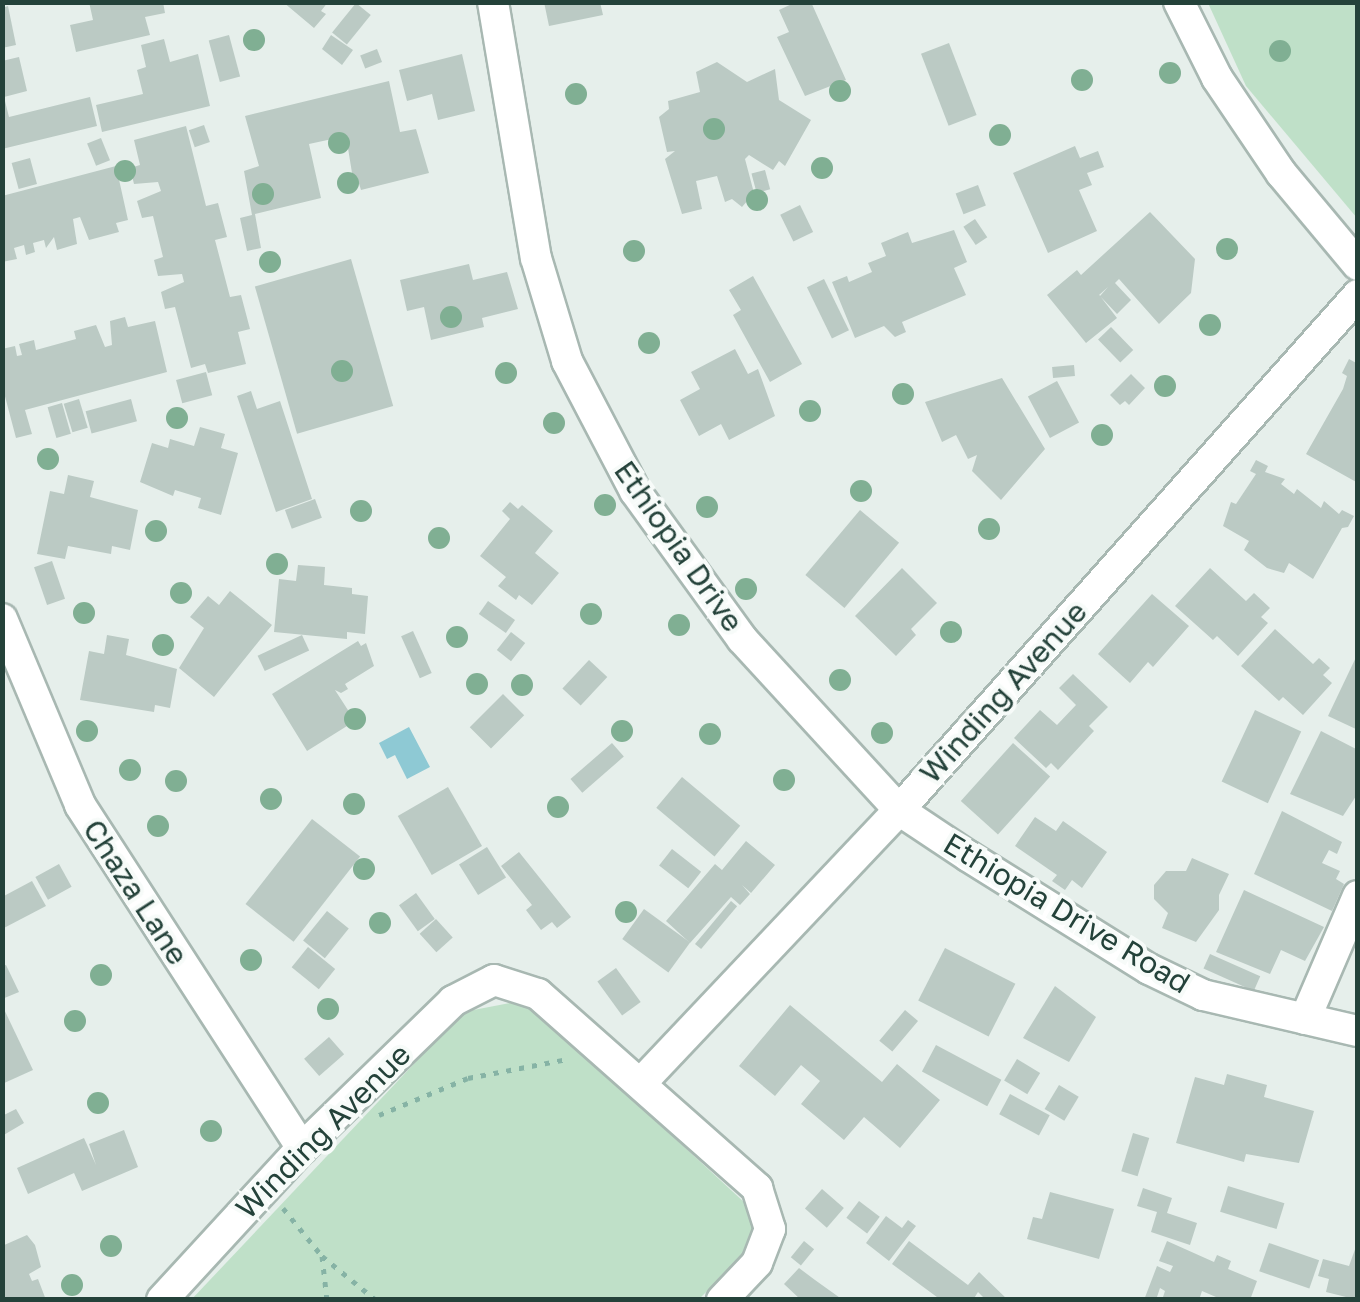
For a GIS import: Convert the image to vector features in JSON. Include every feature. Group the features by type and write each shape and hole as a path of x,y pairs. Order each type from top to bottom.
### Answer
{"street":[{"name":"Ethiopia Drive","path":"493,2 536,258 567,361 635,491 742,638 899,810"},
{"path":"1179,2 1218,78 1281,173 1358,264"},
{"name":"Winding Avenue","path":"642,1083 899,810 1358,295"},
{"name":"Chaza Lane","path":"2,619 80,805 302,1148"},
{"name":"Ethiopia Drive Road","path":"899,810 1149,969 1203,995 1358,1031"},
{"path":"1305,1019 1358,896"},
{"name":"Winding Avenue","path":"162,1300 265,1186 453,1001 494,980 538,994 757,1188 770,1230 758,1263 722,1300"}],"path":[{"path":"376,1117 468,1078 605,1052"},
{"path":"265,1186 322,1256 376,1300"},
{"path":"322,1256 326,1300"}],"green space":[{"path":"1208,3 1357,3 1357,218 1246,86"},
{"path":"525,1000 772,1228 699,1299 191,1300 463,1012"}],"water":[{"path":"409,727 430,767 407,779 395,755 387,759 379,743"}],"building":[{"path":"89,2 163,2 165,13 145,17 150,35 76,52 70,25 93,20"},
{"path":"283,2 328,2 321,11 326,14 314,28"},
{"path":"544,2 600,2 603,15 549,26"},
{"path":"796,2 811,2 846,80 805,96 777,37 789,32 779,10"},
{"path":"356,3 371,15 347,44 332,33"},
{"path":"8,6 16,45 2,48 2,8"},
{"path":"229,35 240,77 220,82 209,40"},
{"path":"331,35 353,50 342,65 322,49"},
{"path":"164,39 170,62 198,54 210,106 102,132 96,105 143,94 137,70 146,67 141,45"},
{"path":"949,43 977,115 949,126 921,54"},
{"path":"377,49 382,62 365,69 360,55"},
{"path":"462,54 475,111 438,120 432,94 407,101 399,70"},
{"path":"19,57 27,91 4,97 9,117 90,97 97,126 2,149 2,61"},
{"path":"717,62 747,82 775,69 779,100 811,120 785,166 779,161 773,170 749,155 745,159 754,193 742,207 732,199 725,202 717,176 696,181 702,209 682,214 665,159 675,151 667,152 659,117 669,109 668,101 700,92 696,72"},
{"path":"389,81 400,132 416,129 429,173 361,190 357,177 353,179 346,136 309,144 321,198 255,214 261,248 247,251 240,218 252,215 244,171 259,166 245,116"},
{"path":"204,125 210,142 195,147 189,130"},
{"path":"186,126 206,206 218,203 227,237 215,240 230,297 241,295 250,329 238,332 246,364 208,373 205,364 191,368 175,307 165,309 161,292 184,282 182,274 158,276 154,260 163,257 153,216 142,218 137,201 161,191 158,182 134,184 130,168 140,165 134,140"},
{"path":"101,138 110,160 96,166 87,144"},
{"path":"1075,146 1080,158 1098,151 1104,167 1087,173 1092,185 1079,190 1097,231 1048,253 1013,173"},
{"path":"30,158 37,184 19,189 12,163"},
{"path":"116,166 128,220 116,223 119,232 89,240 80,217 73,219 77,244 57,250 54,237 46,248 44,240 33,243 35,252 26,255 24,245 14,248 17,259 2,262 2,196"},
{"path":"765,170 770,189 757,193 751,174"},
{"path":"978,185 986,206 963,214 956,194"},
{"path":"800,205 813,232 793,242 780,215"},
{"path":"1150,212 1195,259 1191,293 1159,324 1119,279 1115,283 1131,300 1117,314 1101,297 1117,318 1086,343 1047,295 1077,270 1081,275"},
{"path":"975,219 987,237 976,245 963,227"},
{"path":"954,230 967,262 954,268 966,295 902,322 906,332 895,337 884,326 855,338 832,282 847,276 849,282 872,272 868,263 886,256 881,243 908,232 912,243"},
{"path":"351,259 393,406 297,434 255,287"},
{"path":"469,264 473,280 507,272 518,309 482,318 484,327 431,340 424,307 407,311 400,280"},
{"path":"753,276 802,364 770,382 733,315 741,310 729,290"},
{"path":"824,279 849,330 832,339 807,287"},
{"path":"125,317 128,327 155,321 167,372 25,410 32,434 16,438 2,385 2,349 15,346 17,356 22,355 19,344 34,340 36,350 76,339 74,331 96,325 105,347 112,345 110,321"},
{"path":"1111,327 1133,350 1120,363 1098,340"},
{"path":"735,349 748,374 758,369 775,416 729,440 721,424 699,436 680,400 700,389 691,372"},
{"path":"1349,359 1358,364 1358,483 1306,454 1343,389 1347,376 1342,373"},
{"path":"1074,365 1075,376 1053,378 1052,367"},
{"path":"206,372 212,395 182,403 176,380"},
{"path":"1131,374 1145,388 1129,405 1125,401 1120,405 1110,395"},
{"path":"1002,378 1045,449 1001,500 972,471 977,455 968,459 956,435 942,442 925,402"},
{"path":"1057,381 1079,422 1050,438 1028,396"},
{"path":"251,391 257,409 280,401 312,499 276,512 237,396"},
{"path":"79,399 88,428 72,432 64,404"},
{"path":"131,399 137,421 92,433 86,411"},
{"path":"62,403 71,434 56,438 48,407"},
{"path":"200,427 225,434 221,448 238,453 221,515 198,508 201,498 175,490 173,496 140,482 152,443 168,448 170,439 194,446"},
{"path":"1256,460 1268,466 1265,472 1285,479 1281,484 1294,494 1297,489 1321,508 1324,501 1339,514 1342,510 1354,516 1348,527 1342,528 1313,579 1289,563 1284,573 1267,568 1244,550 1249,541 1223,526 1231,502 1236,504 1256,474 1250,471"},
{"path":"68,475 94,481 90,497 138,510 130,550 112,546 111,554 68,546 65,559 37,554 50,491 64,494"},
{"path":"315,499 322,518 292,529 285,510"},
{"path":"510,502 518,509 522,505 553,531 535,553 559,573 532,605 519,595 516,600 498,586 506,577 480,556 510,519 502,511"},
{"path":"860,510 899,543 844,608 805,575"},
{"path":"52,561 65,599 47,605 34,567"},
{"path":"298,565 325,567 324,585 352,588 352,594 368,596 365,634 347,632 347,639 274,632 279,579 296,581"},
{"path":"902,568 937,603 911,629 916,635 896,656 855,616"},
{"path":"1210,568 1246,601 1254,593 1270,608 1261,617 1268,623 1238,656 1217,636 1213,640 1175,606"},
{"path":"230,591 272,625 214,697 179,668 204,628 190,617 208,596 219,605"},
{"path":"1152,594 1189,626 1153,667 1148,662 1130,683 1098,654"},
{"path":"488,601 515,620 506,633 479,614"},
{"path":"1275,629 1313,664 1319,658 1330,668 1323,675 1332,683 1303,715 1283,697 1279,701 1241,666"},
{"path":"413,631 432,673 420,678 401,636"},
{"path":"511,632 525,643 511,661 497,650"},
{"path":"107,635 129,639 126,655 177,669 170,708 155,705 154,712 80,700 89,651 104,654"},
{"path":"302,635 309,650 265,671 258,656"},
{"path":"358,641 361,646 366,643 374,666 345,684 348,689 341,693 335,690 355,721 307,751 272,694"},
{"path":"1358,653 1358,730 1328,716"},
{"path":"589,660 607,677 581,706 562,689"},
{"path":"1073,674 1108,707 1089,726 1094,731 1058,770 1051,763 1046,768 1014,738 1040,710 1057,725 1076,705 1059,688"},
{"path":"503,694 524,715 491,748 470,727"},
{"path":"1255,710 1301,732 1268,803 1222,782"},
{"path":"1321,731 1358,750 1358,793 1343,816 1290,794"},
{"path":"612,743 624,757 582,793 570,779"},
{"path":"1013,743 1050,776 998,834 961,801"},
{"path":"682,777 740,826 715,856 656,808"},
{"path":"448,787 482,846 432,875 398,816"},
{"path":"1282,811 1342,842 1337,854 1329,850 1322,863 1340,871 1336,879 1344,884 1332,911 1254,874"},
{"path":"1035,817 1056,831 1063,821 1107,852 1082,888 1072,880 1065,890 1052,881 1057,875 1015,846"},
{"path":"312,819 360,857 294,942 246,904"},
{"path":"746,841 775,865 751,893 742,885 750,894 740,905 731,897 690,943 666,921 715,864 722,870"},
{"path":"487,847 506,878 478,895 459,864"},
{"path":"672,849 701,872 688,888 659,866"},
{"path":"519,852 571,917 557,928 552,922 541,930 526,910 532,905 501,866"},
{"path":"1192,858 1229,874 1219,895 1219,910 1196,942 1162,928 1168,913 1154,899 1154,885 1166,871 1186,871"},
{"path":"59,864 72,887 48,900 35,877"},
{"path":"32,881 46,906 2,929 2,897"},
{"path":"1244,890 1324,927 1305,961 1281,950 1270,974 1216,952"},
{"path":"416,893 435,919 418,931 399,905"},
{"path":"731,901 737,906 701,949 695,944"},
{"path":"644,909 690,943 668,972 622,939"},
{"path":"327,911 349,929 325,958 303,941"},
{"path":"436,919 453,938 436,952 420,934"},
{"path":"308,947 335,969 319,989 292,967"},
{"path":"945,948 1015,984 989,1036 918,1001"},
{"path":"1210,954 1260,976 1254,991 1203,969"},
{"path":"6,965 19,992 2,999 2,966"},
{"path":"616,968 641,1002 622,1015 597,982"},
{"path":"1055,986 1096,1017 1069,1062 1023,1038"},
{"path":"2,1005 33,1070 2,1084"},
{"path":"790,1005 882,1082 897,1064 940,1100 900,1148 864,1117 844,1140 801,1104 820,1081 801,1065 775,1096 739,1066"},
{"path":"905,1010 918,1021 892,1052 879,1041"},
{"path":"329,1037 344,1054 319,1076 304,1059"},
{"path":"936,1045 1001,1080 987,1106 922,1071"},
{"path":"1017,1059 1040,1073 1027,1094 1004,1080"},
{"path":"1227,1074 1267,1085 1264,1097 1314,1111 1299,1163 1246,1154 1244,1162 1176,1143 1195,1077 1224,1085"},
{"path":"1059,1085 1079,1097 1064,1121 1045,1109"},
{"path":"1010,1094 1050,1115 1039,1135 999,1114"},
{"path":"16,1109 24,1123 2,1136 2,1116"},
{"path":"124,1130 138,1167 82,1191 74,1173 28,1194 17,1168 84,1138 96,1165 89,1144"},
{"path":"1133,1133 1149,1138 1138,1176 1121,1171"},
{"path":"1228,1186 1284,1203 1277,1229 1220,1212"},
{"path":"1143,1188 1172,1198 1167,1213 1197,1223 1190,1245 1151,1232 1157,1212 1137,1206"},
{"path":"822,1189 844,1208 827,1228 805,1209"},
{"path":"1050,1192 1114,1209 1099,1259 1027,1239 1033,1217 1042,1219"},
{"path":"859,1201 880,1217 867,1233 846,1218"},
{"path":"886,1216 902,1228 908,1220 916,1226 889,1261 866,1243"},
{"path":"27,1235 35,1245 41,1267 29,1274 32,1281 38,1279 46,1300 2,1300 2,1246"},
{"path":"804,1241 814,1249 801,1266 791,1257"},
{"path":"909,1241 968,1285 979,1272 1008,1300 986,1300 978,1292 973,1300 941,1300 892,1264"},
{"path":"1167,1241 1214,1262 1217,1255 1231,1261 1228,1269 1257,1281 1250,1300 1223,1300 1202,1291 1199,1300 1162,1300 1165,1291 1160,1288 1156,1300 1144,1300 1157,1266 1170,1272 1173,1266 1159,1261"},
{"path":"1358,1241 1358,1300 1326,1292 1329,1279 1318,1276 1323,1259 1349,1266"},
{"path":"1269,1243 1319,1260 1309,1289 1259,1271"},
{"path":"799,1268 843,1300 801,1300 784,1284"}]}
